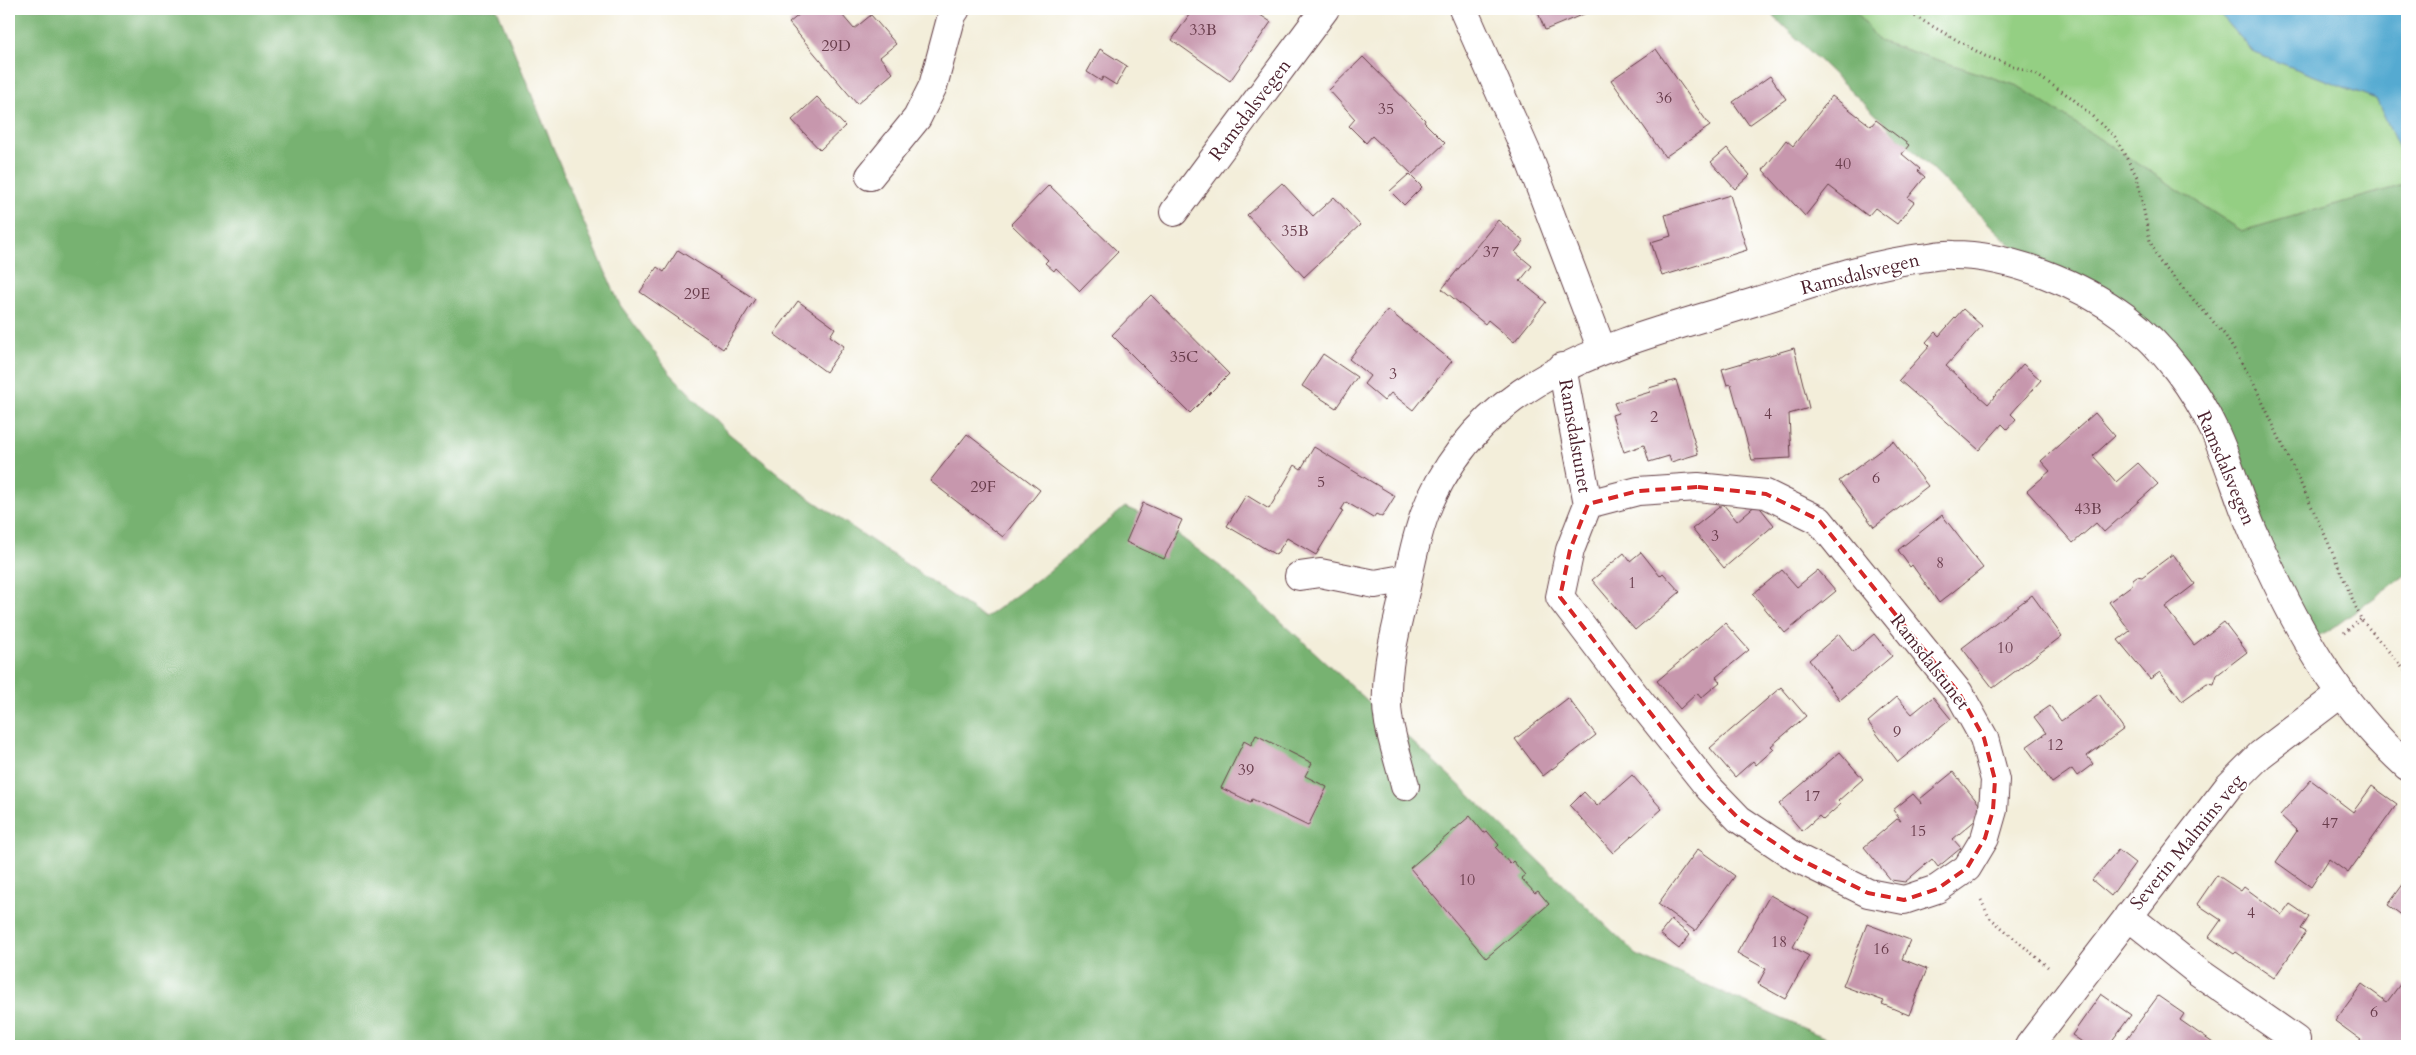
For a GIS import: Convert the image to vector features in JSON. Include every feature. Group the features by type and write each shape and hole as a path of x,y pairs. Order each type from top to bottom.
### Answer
{"street":[{"path":"870,176 917,118 933,86 952,14 956,9"},
{"name":"Ramsdalsvegen","path":"1174,212 1326,9"},
{"path":"1463,9 1529,158 1602,350"},
{"name":"Ramsdalsvegen","path":"1405,786 1388,721 1387,691 1392,652 1408,578 1429,504 1450,464 1476,431 1512,399 1542,377 1602,350 1831,278 1898,261 1954,254 2022,265 2078,288 2126,318 2164,355 2192,390 2216,434 2253,533 2281,595 2318,661 2340,694 2407,766"},
{"name":"Ramsdalstunet","path":"1562,367 1588,504 1570,550 1560,597 1703,780 1739,819 1797,858 1868,893 1904,900 1937,889 1967,868 1985,838 1993,810 1995,780 1984,738 1959,693 1818,520 1766,494 1698,487 1638,491 1588,504"},
{"path":"1299,576 1320,574 1375,584 1408,578"},
{"name":"Severin Malmins veg","path":"2029,1046 2228,787 2260,755 2340,694"},
{"name":"Severin Malmins veg","path":"2128,916 2197,971 2296,1040"}],"path":[{"path":"1902,9 1985,56 2036,74 2072,98 2115,137 2137,177 2150,241 2159,261 2225,335 2254,384 2324,533 2361,619 2407,673"},
{"path":"1967,868 1989,917 2074,987"}],"highlighted area":[{"path":"1698,487 1766,494 1819,520 1959,693 1984,738 1995,780 1993,810 1985,838 1967,868 1937,889 1904,900 1868,893 1797,858 1739,819 1709,788 1560,597 1570,550 1588,504 1638,491"}],"green space":[{"path":"9,9 497,9 578,209 620,305 669,372 727,432 802,493 985,618 1048,572 1125,507 1162,523 1225,570 1453,779 1637,955 1844,1046 9,1046"},
{"path":"1766,9 1854,9 1879,41 2018,86 2242,231 2407,184 2407,574 2330,630 2309,640 2231,465 2151,340 2040,273"},
{"path":"1854,9 2216,9 2254,53 2376,99 2407,166 2407,184 2242,231 2018,86 1879,41"}],"water":[{"path":"2216,9 2407,9 2407,166 2376,99 2254,53"}],"building":[{"path":"806,9 823,9 828,14 837,9 854,29 871,15 896,44 880,57 893,73 857,104 789,23"},
{"path":"1193,9 1220,9 1226,13 1229,9 1251,9 1271,22 1230,81 1172,40"},
{"path":"1529,9 1596,9 1545,30 1537,10 1531,13"},
{"path":"1100,49 1127,66 1116,85 1103,77 1101,81 1087,72"},
{"path":"1656,49 1710,126 1665,157 1611,80"},
{"path":"1363,57 1445,143 1412,174 1372,136 1366,143 1349,126 1355,119 1329,90"},
{"path":"1770,76 1786,99 1749,125 1733,102"},
{"path":"1832,96 1871,126 1876,120 1909,145 1902,154 1920,169 1918,171 1925,177 1908,198 1914,202 1897,224 1875,208 1868,216 1829,186 1805,216 1763,170 1786,140 1793,146"},
{"path":"817,97 845,126 820,150 792,120"},
{"path":"1727,148 1750,175 1735,189 1711,162"},
{"path":"1409,174 1422,187 1404,205 1390,191"},
{"path":"1282,183 1313,216 1334,197 1360,225 1304,277 1247,215"},
{"path":"1049,185 1118,252 1080,291 1056,268 1054,271 1045,263 1048,260 1011,224"},
{"path":"1730,195 1747,250 1662,276 1651,242 1671,236 1665,215"},
{"path":"1498,220 1524,241 1515,252 1532,266 1520,281 1546,302 1514,342 1488,320 1485,324 1442,289"},
{"path":"678,250 755,299 723,349 640,292 657,267 664,272"},
{"path":"1151,295 1229,374 1190,413 1112,335"},
{"path":"798,301 835,328 830,336 844,346 826,372 774,334"},
{"path":"1963,309 1982,326 1946,366 1988,404 2023,364 2041,380 2011,414 2016,419 2007,429 2002,424 1979,450 1899,380 1930,346 1926,342 1935,332 1939,336"},
{"path":"1388,310 1452,361 1413,410 1391,393 1384,401 1364,384 1370,376 1349,359"},
{"path":"1794,348 1809,408 1789,414 1791,458 1752,460 1731,384 1727,385 1722,369"},
{"path":"1323,354 1357,377 1336,408 1302,386"},
{"path":"1676,380 1698,454 1671,462 1669,456 1649,462 1644,445 1624,452 1612,415 1618,413 1614,403 1650,392 1649,388"},
{"path":"2095,413 2115,436 2093,456 2116,482 2138,463 2158,484 2104,532 2096,523 2073,543 2027,491 2050,471 2041,461"},
{"path":"967,434 1040,490 1003,537 930,481"},
{"path":"1893,441 1928,486 1874,527 1839,481"},
{"path":"1314,447 1395,496 1382,517 1376,514 1373,518 1346,502 1341,510 1343,511 1316,555 1287,538 1276,555 1227,526 1246,495 1269,509 1295,465 1301,469"},
{"path":"1143,503 1182,520 1164,559 1126,542"},
{"path":"1723,504 1737,521 1757,504 1774,525 1724,568 1692,529"},
{"path":"1942,515 1983,568 1939,603 1912,565 1910,567 1898,550"},
{"path":"1641,552 1660,576 1663,573 1680,592 1635,630 1592,580 1624,553 1630,561"},
{"path":"2173,554 2195,584 2165,607 2194,645 2224,622 2247,652 2217,675 2214,684 2207,683 2182,701 2160,672 2150,679 2118,640 2130,631 2109,602 2132,585 2133,579 2137,576 2142,577"},
{"path":"1782,570 1797,587 1818,570 1836,591 1785,633 1753,594"},
{"path":"2032,595 2062,636 1993,688 1962,648"},
{"path":"1725,623 1749,650 1716,677 1720,682 1701,698 1697,693 1680,709 1657,681"},
{"path":"1839,634 1853,652 1874,634 1892,656 1840,700 1809,660"},
{"path":"1781,687 1806,716 1771,746 1774,749 1756,765 1753,761 1735,777 1710,748"},
{"path":"2099,694 2124,729 2087,756 2093,764 2077,776 2072,769 2052,783 2026,747 2046,733 2034,717 2050,706 2061,721"},
{"path":"1897,697 1912,714 1933,697 1951,719 1898,762 1868,722"},
{"path":"1568,698 1596,735 1543,776 1515,739"},
{"path":"1256,735 1312,763 1305,776 1327,787 1308,826 1252,799 1251,802 1221,788 1244,741 1251,745"},
{"path":"1840,752 1863,779 1838,801 1841,804 1823,820 1819,816 1802,831 1779,804"},
{"path":"1953,772 1979,804 1978,818 1953,839 1961,848 1938,867 1932,859 1905,882 1891,880 1864,847 1897,819 1901,821 1893,810 1913,794 1922,804 1920,799"},
{"path":"1632,775 1662,809 1613,853 1570,806 1584,792 1597,806"},
{"path":"2311,780 2353,812 2372,786 2397,804 2348,873 2329,859 2311,887 2276,862 2297,831 2280,815"},
{"path":"1470,816 1484,833 1487,831 1499,845 1496,848 1510,864 1513,861 1525,875 1521,878 1535,893 1538,891 1549,904 1486,958 1410,868"},
{"path":"1698,849 1735,876 1695,931 1658,904"},
{"path":"2118,850 2135,863 2111,896 2092,880"},
{"path":"2217,875 2241,891 2244,887 2282,915 2290,904 2309,917 2301,929 2306,932 2274,978 2236,952 2234,954 2209,937 2221,920 2197,904"},
{"path":"2407,879 2407,919 2388,905"},
{"path":"1770,895 1809,917 1793,947 1809,956 1785,999 1758,984 1766,969 1737,953"},
{"path":"1671,920 1690,935 1679,949 1660,934"},
{"path":"1867,924 1910,940 1902,959 1927,969 1909,1015 1882,1004 1884,1001 1843,986"},
{"path":"2401,983 2407,987 2407,1046 2360,1046 2358,1045 2361,1040 2335,1021 2362,984 2387,1002"},
{"path":"2101,994 2131,1015 2108,1046 2088,1046 2072,1035"},
{"path":"2158,996 2184,1014 2180,1020 2213,1043 2211,1046 2123,1044"}]}
